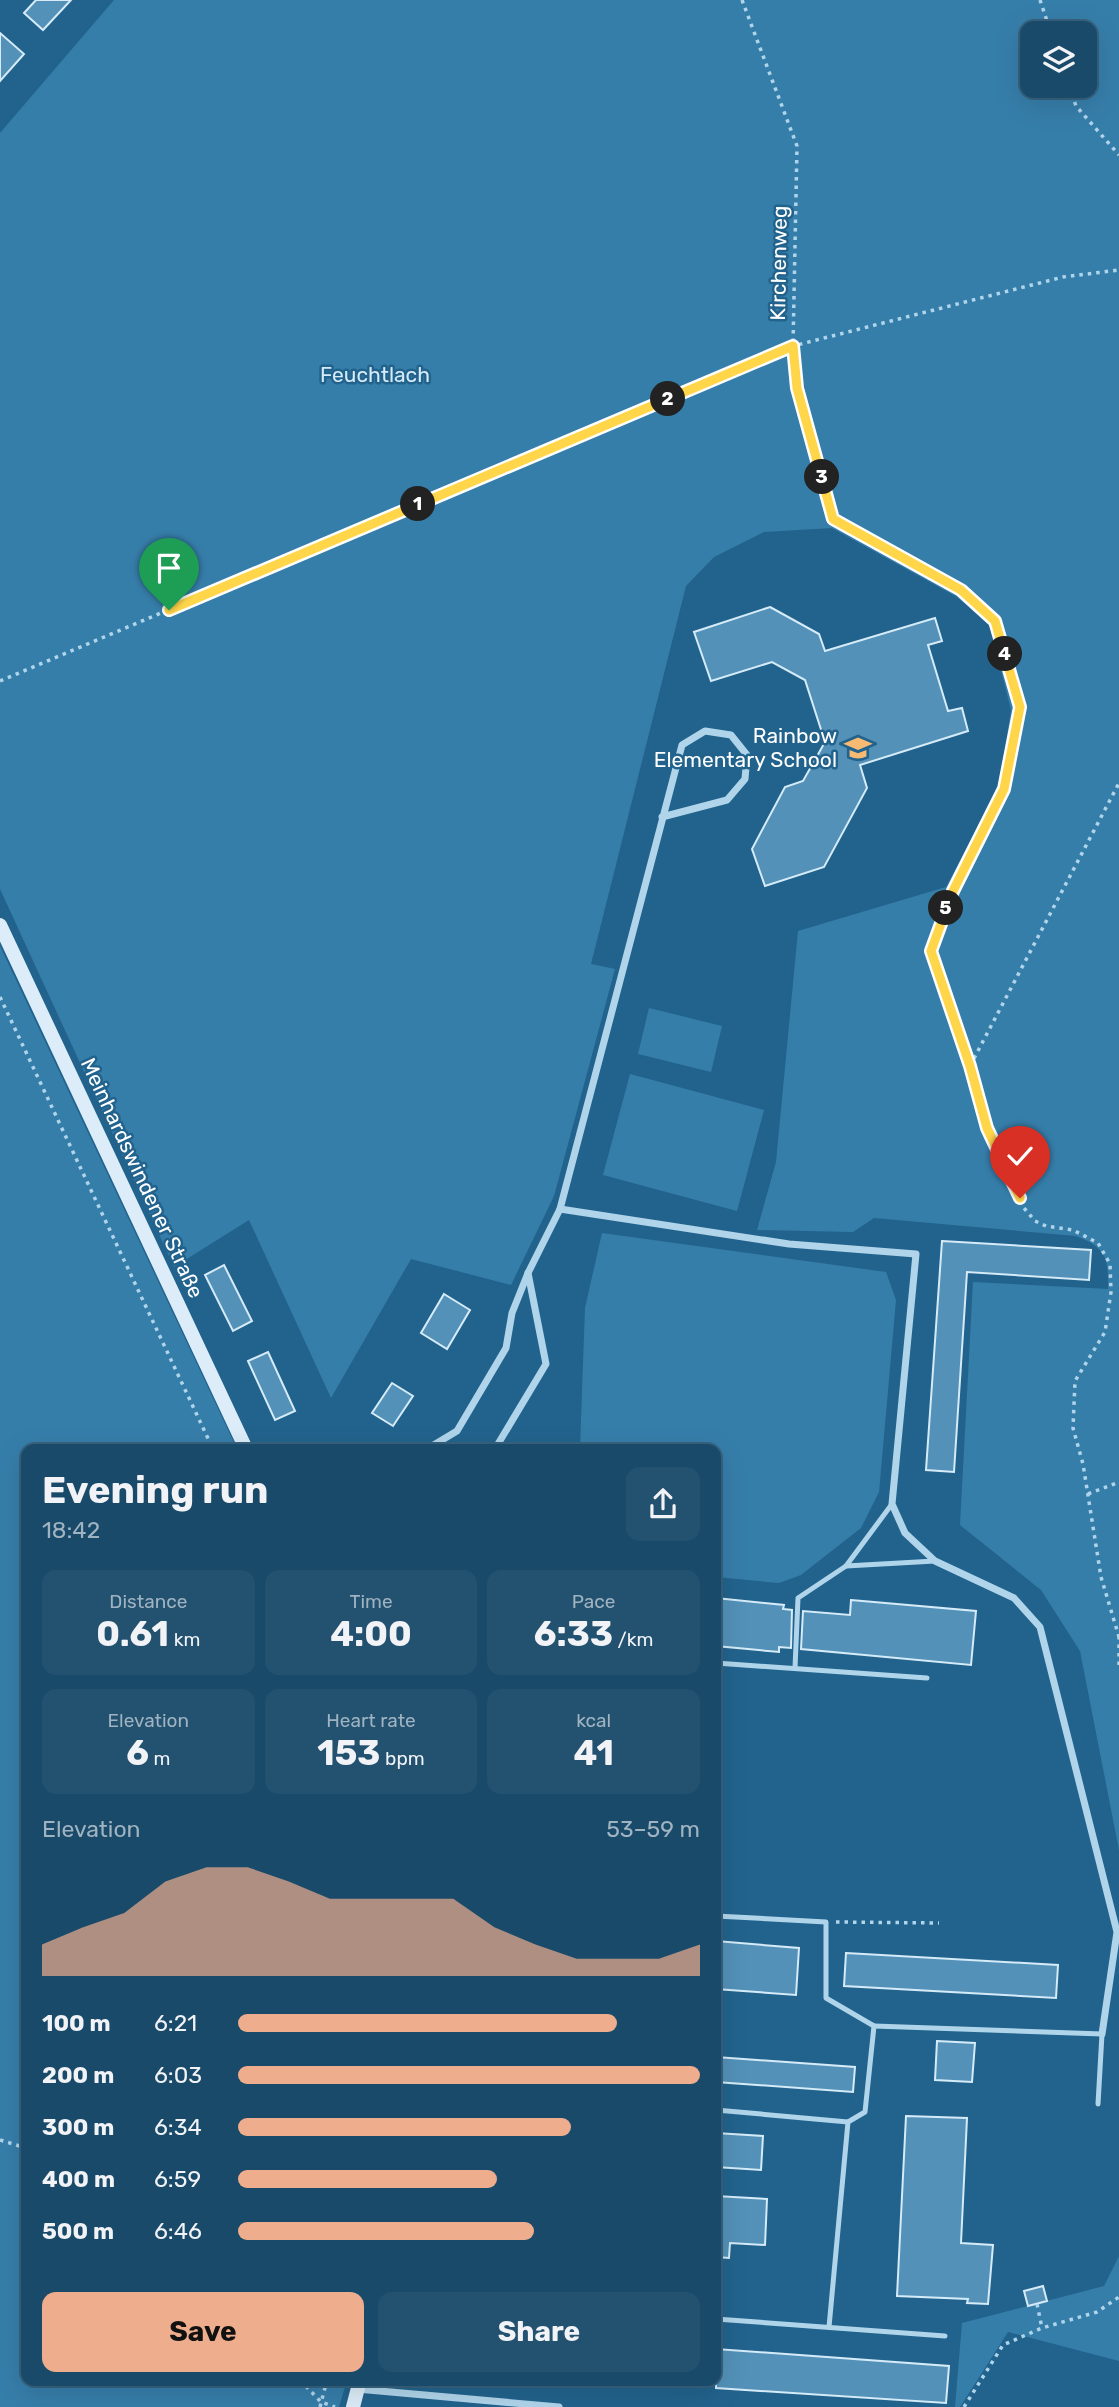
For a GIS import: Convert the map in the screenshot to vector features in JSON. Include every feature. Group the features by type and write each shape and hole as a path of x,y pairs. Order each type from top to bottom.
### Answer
{"street":[{"path":"435,1444 457,1431 506,1348 512,1313 528,1273 560,1209 631,944 662,817 682,745 705,731 731,735 747,755 745,779 727,800 662,817"},
{"name":"Meinhardswindener Straße","path":"0,925 244,1444"},
{"path":"560,1209 789,1244 916,1254 892,1504 905,1533 935,1561 1013,1598 1040,1627 1117,1932 1102,2034"},
{"path":"498,1444 546,1364 528,1273"},
{"path":"353,2407 359,2386"},
{"path":"368,2386 559,2407"}],"lane":[{"path":"795,1668 798,1598 846,1566 892,1504"},
{"path":"846,1566 935,1561"},
{"path":"721,1663 927,1678"},
{"path":"721,1916 826,1922 826,1998 874,2026 1102,2034 1098,2104"},
{"path":"721,2110 848,2122 865,2112 874,2026"},
{"path":"829,2327 848,2122"},
{"path":"721,2319 945,2336"}],"path":[{"name":"Kirchenweg","path":"742,0 797,146 793,346 797,388 833,519 961,590 995,621 1020,707 1004,789 953,891 931,951 970,1066 987,1128 1024,1208 1035,1221 1046,1226 1073,1230 1098,1243 1110,1264 1111,1292 1105,1332 1075,1381 1073,1428 1083,1464 1101,1577 1119,1637 1119,1665"},
{"path":"1041,0 1047,21"},
{"path":"1073,98 1076,106 1119,155"},
{"path":"0,681 793,346 1063,277 1119,270"},
{"path":"970,1066 1119,783"},
{"path":"0,998 212,1444"},
{"path":"1088,1494 1119,1482"},
{"path":"826,1922 939,1923"},
{"path":"0,2140 21,2146"},
{"path":"964,2407 1003,2345 1042,2328 1097,2312 1119,2297"},
{"path":"1037,2304 1042,2328"},
{"path":"305,2386 321,2404 335,2407"},
{"path":"321,2404 326,2386"}],"green space":[{"name":"Feuchtlach","path":"114,0 1119,0 1119,1850 1080,1651 1041,1590 960,1525 973,1282 1108,1289 1108,1270 1104,1255 1094,1245 1076,1236 874,1218 853,1232 757,1230 776,1162 798,931 946,887 999,786 1011,710 990,626 957,597 832,528 764,532 714,557 686,586 591,964 615,969 554,1196 511,1285 411,1259 331,1398 249,1220 174,1267 0,889 0,133"},
{"path":"0,946 235,1444 21,1444 21,2386 345,2386 339,2407 0,2407"},
{"path":"649,1008 722,1026 711,1072 638,1054"},
{"path":"630,1074 764,1110 737,1211 603,1175"},
{"path":"602,1233 886,1272 896,1300 879,1492 861,1528 801,1575 779,1583 721,1577 721,1444 580,1444 585,1308"},
{"path":"1119,2256 1119,2361 1008,2332 960,2407 955,2407 962,2323 1104,2286"}],"building":[{"path":"36,0 71,0 43,30 24,13"},
{"path":"0,33 24,54 0,81"},
{"path":"770,607 819,634 825,651 935,618 942,641 928,645 948,711 962,708 968,731 860,765 867,788 824,867 765,886 752,849 785,787 803,781 825,742 805,680 772,662 711,681 694,632"},
{"path":"942,1241 1091,1250 1089,1280 967,1272 954,1472 926,1470"},
{"path":"224,1265 252,1321 233,1331 205,1275"},
{"path":"444,1294 470,1310 447,1349 421,1333"},
{"path":"268,1352 295,1411 275,1420 248,1361"},
{"path":"392,1383 413,1396 393,1426 372,1413"},
{"path":"721,1599 784,1605 783,1609 792,1610 791,1648 779,1647 779,1652 721,1646"},
{"path":"851,1600 976,1611 971,1665 801,1649 803,1611 850,1615"},
{"path":"721,1941 799,1948 796,1995 721,1989"},
{"path":"846,1953 1058,1965 1056,1998 844,1986"},
{"path":"937,2041 975,2043 972,2082 935,2080"},
{"path":"721,2057 855,2067 853,2092 721,2082"},
{"path":"906,2116 967,2118 961,2243 993,2245 988,2304 967,2303 968,2299 897,2296"},
{"path":"721,2133 763,2136 761,2170 721,2167"},
{"path":"721,2196 767,2199 765,2245 730,2243 729,2258 721,2257"},
{"path":"1043,2286 1047,2301 1028,2306 1024,2291"},
{"path":"721,2349 949,2366 946,2403 716,2388 721,2386"}],"place":[{"name":"Rainbow Elementary School","path":"858,748"}],"route":[{"path":"169,610 793,346 797,388 833,519 961,590 995,621 1020,707 1004,789 939,922 931,951 970,1066 987,1128 1020,1198"}]}
